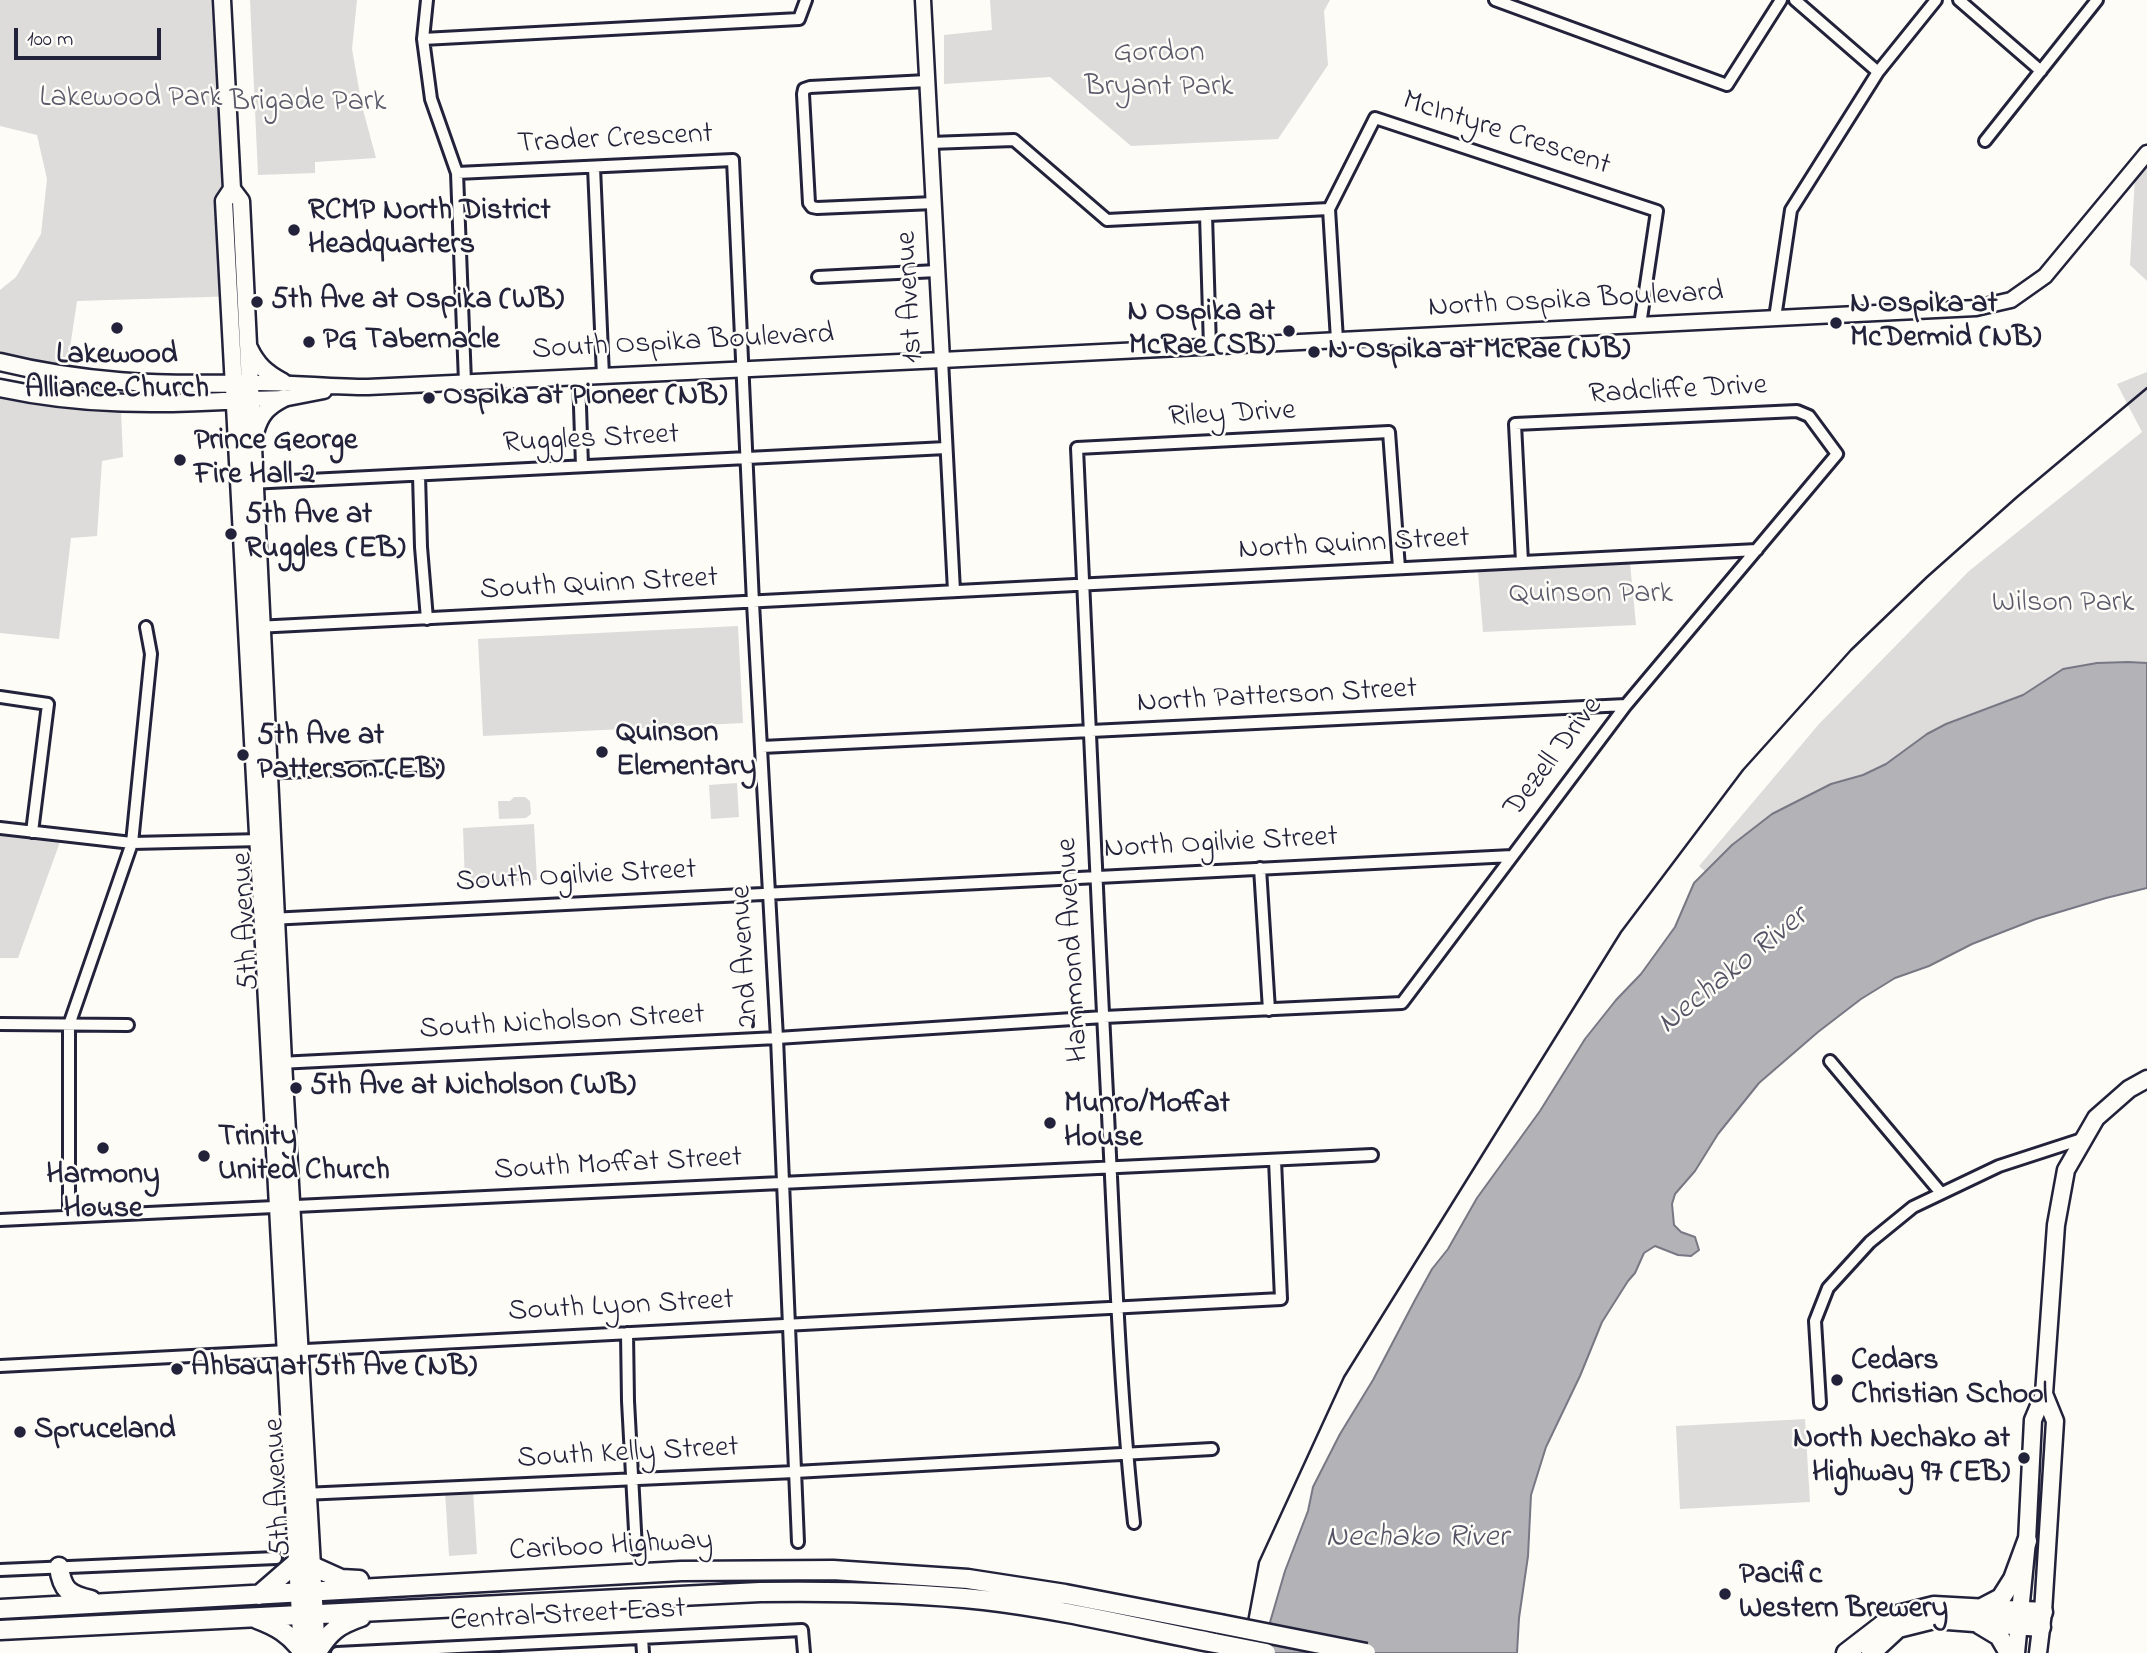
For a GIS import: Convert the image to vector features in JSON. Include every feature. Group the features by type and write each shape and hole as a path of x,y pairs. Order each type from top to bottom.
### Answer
{"highway":[{"path":"1978,1616 2001,1598 2013,1579 2027,1541"},
{"path":"259,1595 304,1564 341,1579 460,1576 523,1580"},
{"path":"59,1567 61,1584 69,1592 108,1603"},
{"name":"Cariboo Highway","path":"0,1630 254,1618 305,1603 523,1580 681,1571 833,1570 968,1579 1065,1594 1366,1653"},
{"name":"Cariboo Highway","path":"0,1609 259,1595 375,1612 760,1592 891,1592 1019,1605 1266,1653"},
{"path":"67,1626 93,1616 118,1611 305,1603"},
{"path":"1846,1653 1894,1616 1934,1606 1978,1616 1999,1636 2009,1653"},
{"path":"254,1618 284,1631 309,1652 334,1629 375,1612"},
{"path":"1871,1653 1898,1628 1934,1619 1978,1616 2042,1619"}],"main road":[{"name":"5th Avenue","path":"222,0 232,188 241,201 247,346 242,392"},
{"name":"5th Avenue","path":"232,188 224,201 231,339 242,392 245,442 309,1652"},
{"path":"199,384 213,377 223,366 231,339"},
{"path":"201,401 224,415 245,442 263,411 284,390 257,363 247,346"},
{"name":"South Ospika Boulevard","path":"0,362 85,379 199,384 242,392"},
{"name":"South Ospika Boulevard","path":"0,387 96,403 120,404 201,401 242,392"},
{"path":"2016,1653 2027,1541 2033,1420 2043,1394 2056,1225 2066,1170 2096,1118 2129,1089 2147,1079"},
{"path":"2038,1653 2054,1421 2043,1394"}],"street":[{"path":"427,0 423,39 431,99 457,173 465,382"},
{"path":"423,39 799,19 806,0"},
{"name":"1st Avenue","path":"923,0 954,591"},
{"path":"1495,0 1727,85 1781,0"},
{"path":"1794,0 1878,72"},
{"path":"1775,318 1791,209 1878,72 1936,0"},
{"path":"1959,0 2041,71"},
{"path":"1985,141 2098,0"},
{"path":"927,81 804,89 809,203 817,208 934,203"},
{"name":"McIntyre Crescent","path":"1329,209 1376,118 1657,211 1640,325"},
{"path":"930,143 1014,140 1107,220 1329,209 1337,340"},
{"name":"North Ospika Boulevard","path":"942,360 1976,307 2011,300 2045,276 2147,153"},
{"name":"Trader Crescent","path":"457,173 733,160 741,369"},
{"path":"594,167 603,376"},
{"path":"1206,215 1210,347"},
{"path":"818,277 937,271"},
{"name":"South Ospika Boulevard","path":"242,392 942,360"},
{"name":"2nd Avenue","path":"741,369 777,1038 798,1542"},
{"path":"579,377 582,466"},
{"name":"Radcliffe Drive","path":"1522,562 1515,424 1804,412 1837,454 1757,550"},
{"name":"Riley Drive","path":"1082,584 1077,448 1322,435 1390,432 1399,568"},
{"name":"Ruggles Street","path":"247,483 946,448"},
{"path":"419,475 427,619"},
{"name":"North Quinn Street","path":"954,591 1757,550"},
{"name":"Dezell Drive","path":"1402,1003 1626,705 1757,550"},
{"name":"Hammond Avenue","path":"1082,584 1118,1307 1134,1523"},
{"name":"South Quinn Street","path":"254,627 954,591"},
{"path":"69,1216 69,1025 132,843 151,654 146,627"},
{"path":"0,697 48,704 32,832"},
{"name":"North Patterson Street","path":"762,747 1626,705"},
{"path":"262,773 431,765"},
{"path":"0,828 132,843 265,840"},
{"name":"North Ogilvie Street","path":"933,884 1512,856"},
{"path":"1260,868 1269,1010"},
{"name":"South Ogilvie Street","path":"269,919 933,884"},
{"name":"South Nicholson Street","path":"277,1063 1402,1003"},
{"path":"0,1024 128,1025"},
{"path":"1830,1061 1941,1193"},
{"path":"1819,1403 1815,1321 1828,1288 1870,1242 1913,1207 1941,1193 1999,1166 2085,1138"},
{"name":"South Moffat Street","path":"0,1220 1372,1155"},
{"name":"South Lyon Street","path":"0,1366 1281,1298 1275,1160"},
{"path":"627,1333 636,1549"},
{"name":"South Kelly Street","path":"301,1494 795,1472 1212,1449"},
{"path":"0,1570 276,1558"},
{"name":"Central Street East","path":"337,1653 802,1630 803,1653"},
{"path":"642,1638 643,1653"}],"green space":[{"name":"Lakewood Park","path":"0,0 225,0 240,296 77,301 65,381 0,364 0,290 16,277 41,234 47,179 37,135 0,126"},
{"name":"Brigade Park","path":"250,0 357,0 352,49 362,106 376,158 315,162 315,173 258,175"},
{"name":"Gordon Bryant Park","path":"990,0 1330,0 1324,11 1328,65 1278,139 1131,146 1050,77 944,84 944,35 992,30"},
{"path":"2147,151 2147,281 2130,265 2136,158"},
{"name":"Wilson Park","path":"2147,372 2147,728 1718,883 1699,866 1819,724 1969,571 2142,432 2117,384"},
{"path":"0,392 121,411 123,457 102,461 97,536 71,538 59,639 0,633"},
{"name":"Quinson Park","path":"1630,563 1636,625 1483,632 1478,572"},
{"path":"738,626 743,723 483,736 478,639"},
{"path":"737,783 739,817 711,819 709,785"},
{"path":"514,797 525,797 530,801 531,814 526,818 499,819 498,801 510,801"},
{"path":"534,824 537,880 465,884 463,828"},
{"path":"0,834 60,842 18,958 0,958"},
{"path":"1805,1419 1810,1502 1680,1509 1676,1426"},
{"path":"473,1490 477,1554 449,1556 445,1491"}],"water":[{"name":"Nechako River","path":"2097,663 2147,663 2147,888 2036,919 1895,978 1861,999 1818,1032 1759,1083 1675,1194 1672,1204 1674,1225 1681,1232 1695,1237 1699,1250 1691,1256 1678,1255 1655,1246 1644,1253 1635,1273 1602,1322 1546,1447 1531,1495 1528,1556 1517,1653 1261,1653 1285,1571 1308,1511 1313,1487 1432,1269 1448,1249 1477,1198 1540,1111 1585,1039 1641,974 1675,927 1694,883 1732,845 1772,814 1831,784 1863,775 1886,764 1927,734 1946,724 2023,695 2063,669"}],"railway":[{"path":"1242,1653 1259,1562 1344,1377 1621,932 1743,770 1851,650 1927,577 2017,497 2147,388"}],"place":[{"name":"RCMP North District Headquarters","path":"294,230"},
{"name":"5th Ave at Ospika (WB)","path":"257,302"},
{"name":"N Ospika at McDermid (NB)","path":"1836,323"},
{"name":"Lakewood Alliance Church","path":"117,328"},
{"name":"N Ospika at McRae (SB)","path":"1289,331"},
{"name":"PG Tabernacle","path":"309,342"},
{"name":"N Ospika at McRae (NB)","path":"1314,352"},
{"name":"Ospika at Pioneer (NB)","path":"429,398"},
{"name":"Prince George Fire Hall 2","path":"180,460"},
{"name":"5th Ave at Ruggles (EB)","path":"231,534"},
{"name":"Quinson Elementary","path":"602,752"},
{"name":"5th Ave at Patterson (EB)","path":"243,755"},
{"name":"5th Ave at Nicholson (WB)","path":"296,1088"},
{"name":"Munro/Moffat House","path":"1050,1123"},
{"name":"Harmony House","path":"103,1148"},
{"name":"Trinity United Church","path":"204,1156"},
{"name":"Ahbau at 5th Ave (NB)","path":"177,1369"},
{"name":"Cedars Christian School","path":"1837,1380"},
{"name":"Spruceland","path":"20,1432"},
{"name":"North Nechako at Highway 97 (EB)","path":"2024,1458"},
{"name":"Pacific Western Brewery","path":"1725,1594"}]}
